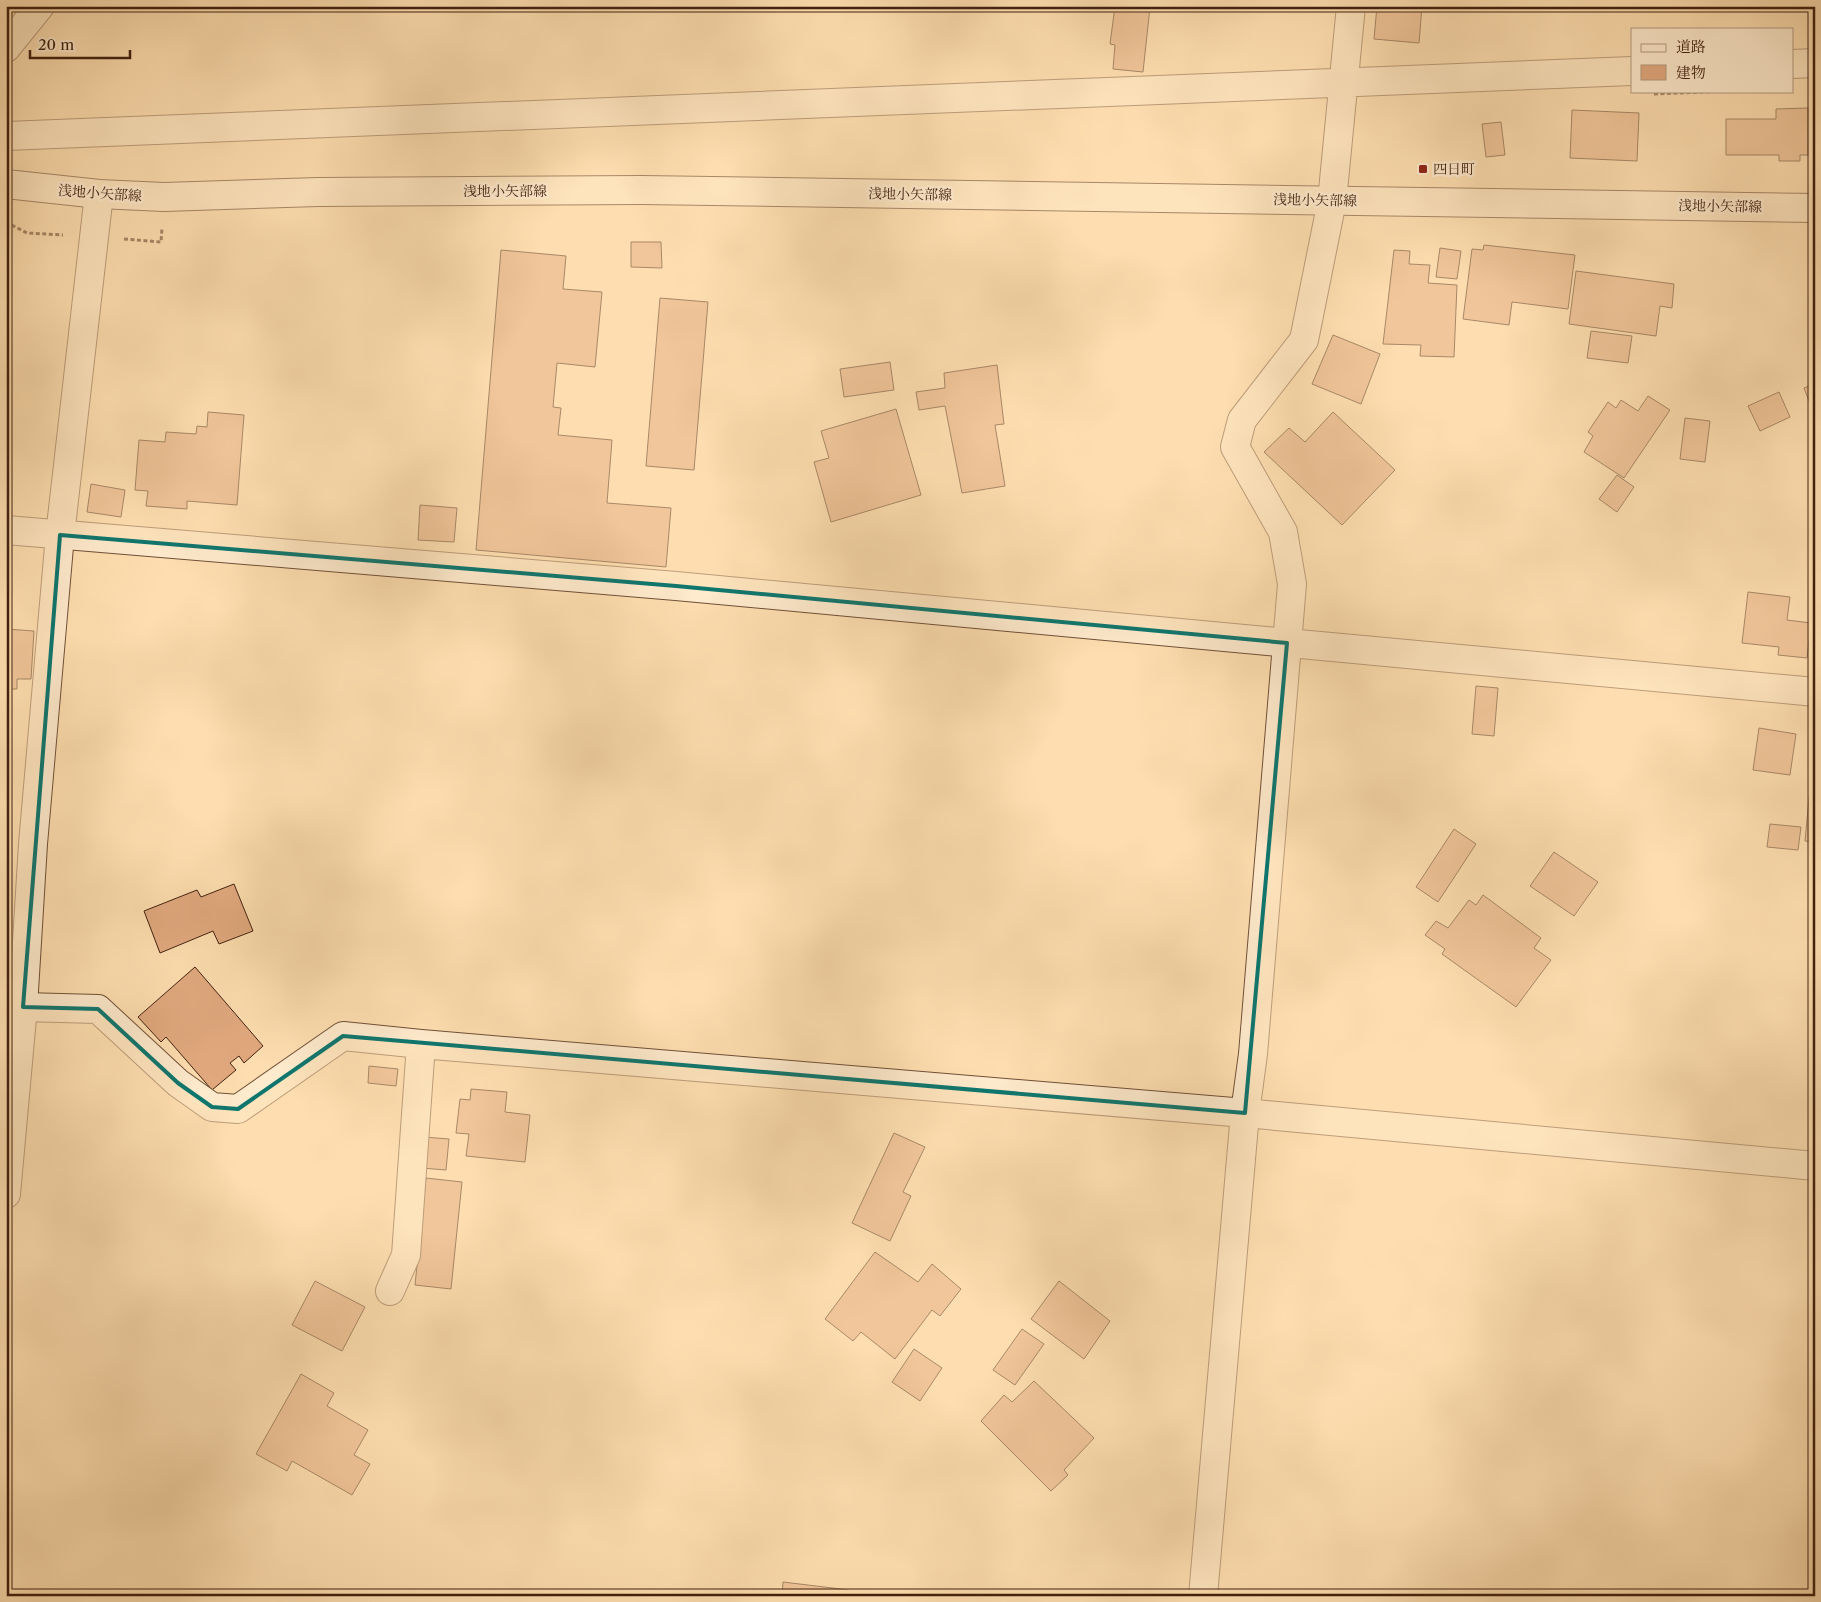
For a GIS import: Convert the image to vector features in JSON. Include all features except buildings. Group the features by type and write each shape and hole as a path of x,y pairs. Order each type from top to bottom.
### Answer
{"street":[{"path":"6,48 40,6"},
{"path":"1203,1596 1245,1113 1253,1054 1292,584 1283,532 1234,447 1242,420 1304,340 1332,201 1351,6"},
{"path":"1794,64 1815,63"},
{"path":"6,136 1631,71"},
{"name":"浅地小矢部線","path":"6,184 99,194 164,197 318,192 642,190 1815,208"},
{"path":"6,1194 23,1007 33,844 60,535 99,194"},
{"path":"6,530 666,585 1815,692"},
{"path":"23,1007 98,1009 178,1083 212,1107 220,1108 238,1109 343,1036 1245,1113 1815,1166"},
{"path":"390,1291 406,1254 421,1044"}],"highlighted area":[{"path":"60,535 676,586 1287,643 1245,1113 343,1036 238,1109 212,1107 178,1083 98,1009 23,1007"}],"place":[{"name":"四日町","path":"1423,169"}]}
